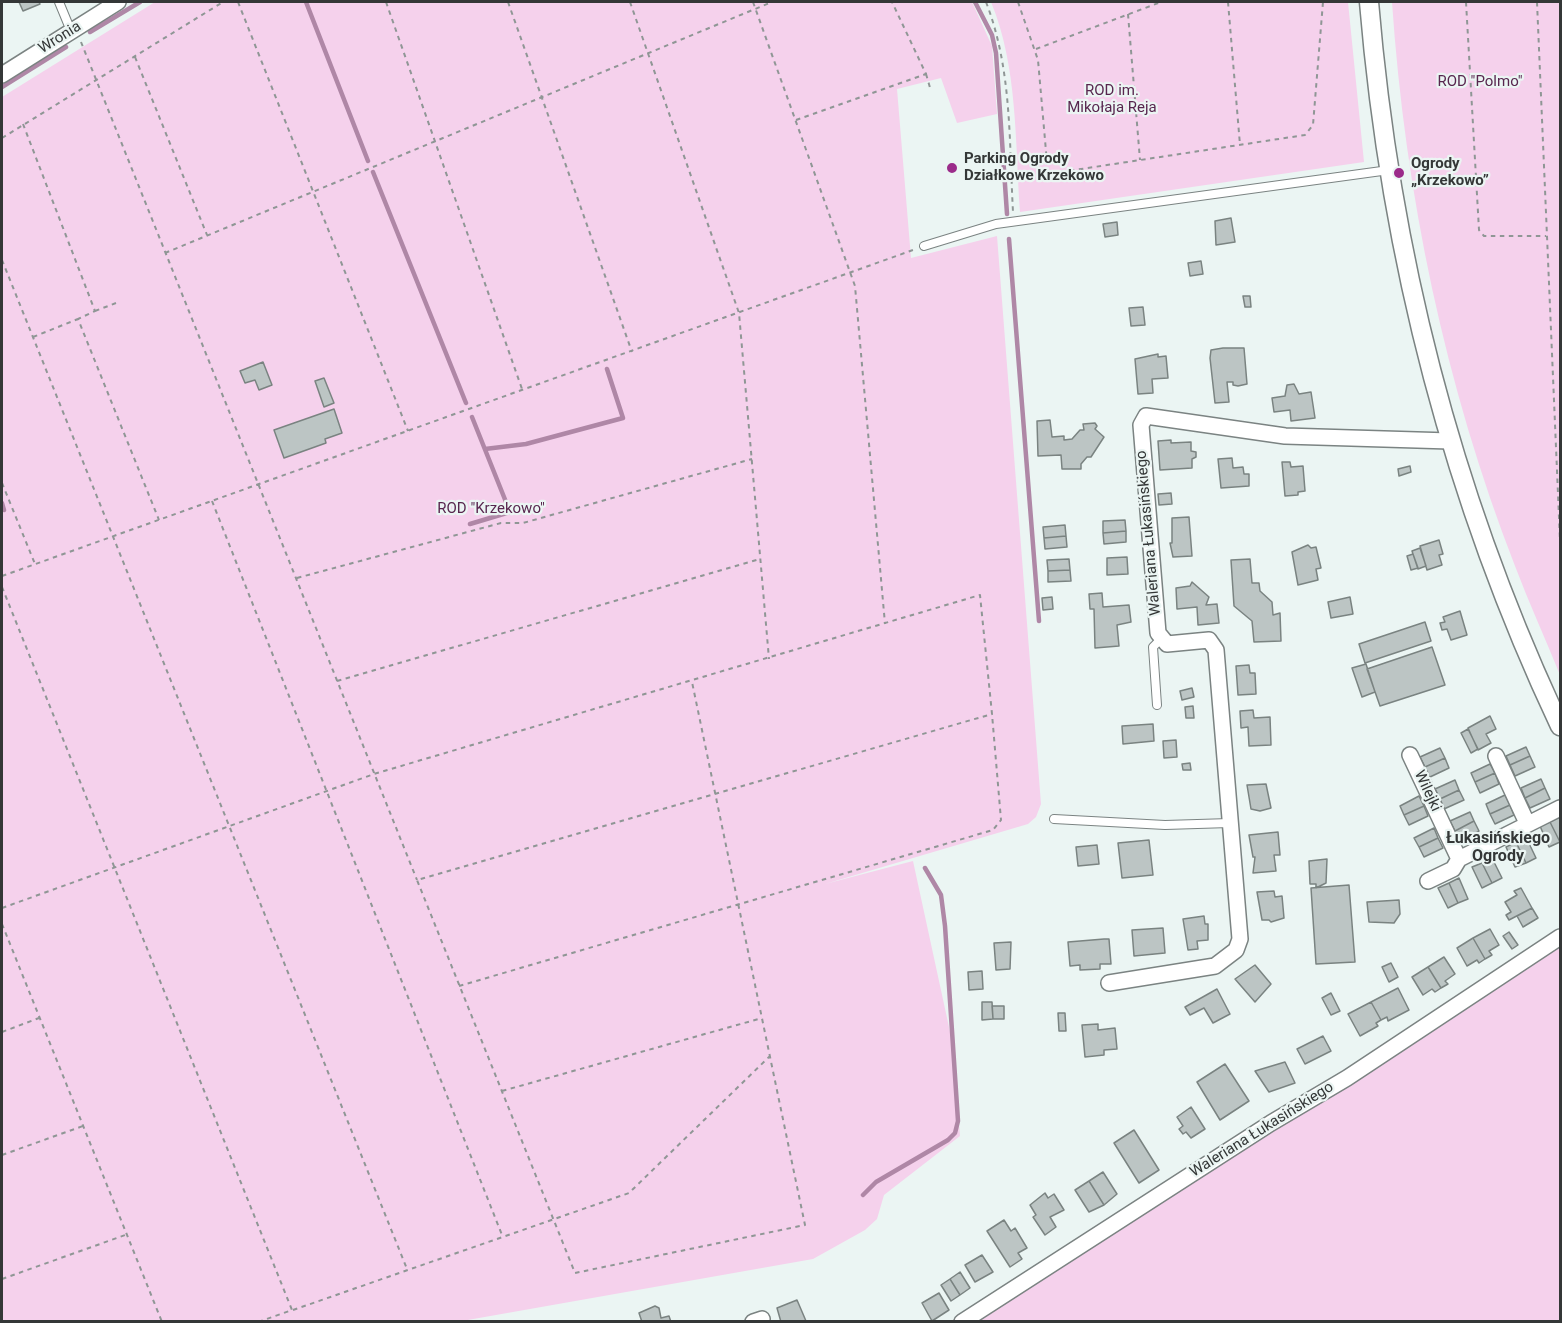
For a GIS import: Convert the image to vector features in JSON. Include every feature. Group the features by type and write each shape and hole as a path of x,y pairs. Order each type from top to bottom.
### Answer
{"street":[{"name":"Wronia","path":"2,75 118,2"},
{"path":"1369,2 1389,170 1418,321 1450,441 1491,564 1560,726"},
{"name":"Waleriana Łukasińskiego","path":"1162,638 1158,633 1141,425 1146,416 1262,434 1450,441"},
{"path":"1108,983 1215,966 1236,950 1240,939 1216,650 1209,640 1167,644 1162,638"},
{"name":"Wilejki","path":"1410,755 1459,859"},
{"path":"1496,756 1527,823"},
{"path":"1428,881 1453,870 1459,859 1491,845 1527,823 1560,808"},
{"name":"Waleriana Łukasińskiego","path":"962,1322 1261,1129 1347,1078 1560,937"}],"lane":[{"path":"59,2 71,31"},
{"path":"924,246 981,227 1013,221 1389,170"},
{"path":"1157,705 1153,647 1162,638"},
{"path":"1054,819 1165,825 1230,823"}],"path":[{"path":"2,138 224,2"},
{"path":"238,2 408,432"},
{"path":"386,2 523,390"},
{"path":"508,2 632,351"},
{"path":"630,2 739,313 769,659"},
{"path":"753,2 855,286 885,624"},
{"path":"165,253 772,2"},
{"path":"892,2 926,74 931,91"},
{"path":"986,2 998,32 1005,67 1013,221"},
{"path":"1018,2 1036,49 1048,174 1305,135 1313,125 1323,2"},
{"path":"1036,49 1161,2"},
{"path":"1228,2 1240,145"},
{"path":"1466,2 1479,230 1484,236 1546,236"},
{"path":"1537,2 1560,541"},
{"path":"1128,14 1140,160"},
{"path":"84,46 575,1273 805,1225 692,682"},
{"path":"135,56 207,235"},
{"path":"795,120 926,74"},
{"path":"23,124 95,311"},
{"path":"2,576 924,246"},
{"path":"2,260 407,1269"},
{"path":"32,338 116,303"},
{"path":"78,318 159,520"},
{"path":"297,578 501,523 523,523 752,459"},
{"path":"2,483 35,564"},
{"path":"212,501 502,1235"},
{"path":"337,681 760,558"},
{"path":"2,587 291,1310"},
{"path":"2,908 374,774 692,682 980,595 1000,820 993,830 459,986"},
{"path":"417,880 992,714"},
{"path":"2,924 162,1322"},
{"path":"2,1032 39,1018"},
{"path":"502,1091 762,1018"},
{"path":"258,1322 552,1217 629,1193 770,1056"},
{"path":"2,1155 83,1126"},
{"path":"2,1279 128,1234"}],"green space":[{"name":"ROD \"Krzekowo\"","path":"155,2 972,2 992,46 997,114 957,123 941,78 897,89 911,258 997,236 1041,804 1036,817 1028,824 825,884 913,861 952,1041 960,1136 884,1195 877,1219 865,1230 813,1259 462,1321 2,1322 2,97"},
{"name":"ROD im. Mikołaja Reja","path":"991,2 1348,2 1364,162 1020,212 1011,79 1000,27"},
{"name":"ROD \"Polmo\"","path":"1392,2 1560,2 1560,675 1520,580 1490,498 1449,359 1418,217 1398,74"},
{"path":"1560,944 1560,1321 976,1322"}],"building":[{"path":"19,2 39,2 40,4 23,11"},
{"path":"1231,218 1235,242 1216,245 1215,221"},
{"path":"1117,222 1118,235 1105,237 1103,224"},
{"path":"1201,261 1203,274 1190,276 1188,263"},
{"path":"1243,296 1250,296 1251,307 1245,307"},
{"path":"1143,307 1145,325 1131,326 1129,308"},
{"path":"1244,348 1247,384 1238,386 1233,385 1233,382 1227,382 1229,402 1215,403 1211,350"},
{"path":"1158,354 1158,357 1166,356 1168,378 1152,379 1153,393 1138,394 1135,359"},
{"path":"263,362 272,385 259,390 255,380 245,383 240,371"},
{"path":"324,378 334,403 324,407 315,381"},
{"path":"1294,384 1299,394 1311,392 1315,418 1291,421 1290,410 1274,412 1272,398 1285,396 1287,385"},
{"path":"334,409 342,433 325,439 326,443 284,458 274,430"},
{"path":"1050,420 1052,437 1064,436 1064,440 1072,439 1080,430 1084,430 1083,424 1095,423 1097,426 1095,429 1104,437 1091,457 1087,457 1081,464 1081,469 1062,469 1061,455 1038,456 1037,421"},
{"path":"1171,440 1171,443 1191,442 1191,451 1196,452 1196,457 1192,459 1192,468 1160,470 1158,441"},
{"path":"1232,458 1233,468 1243,467 1244,474 1249,474 1249,486 1221,488 1218,459"},
{"path":"1282,462 1290,462 1291,467 1303,466 1305,491 1298,492 1298,495 1285,496"},
{"path":"1410,466 1411,472 1399,476 1398,469"},
{"path":"1171,493 1172,504 1159,505 1158,494"},
{"path":"1189,517 1192,556 1173,557 1170,543 1172,543 1172,518"},
{"path":"1125,520 1126,531 1103,533 1103,521"},
{"path":"1065,525 1066,536 1044,538 1043,527"},
{"path":"1126,531 1126,542 1104,544 1103,533"},
{"path":"1066,536 1067,547 1045,549 1044,538"},
{"path":"1439,540 1443,554 1439,555 1442,565 1427,570 1420,546"},
{"path":"1308,545 1311,548 1316,547 1321,568 1316,569 1318,580 1298,585 1292,552"},
{"path":"1420,548 1426,566 1418,569 1412,551"},
{"path":"1413,554 1418,568 1411,570 1407,556"},
{"path":"1127,557 1128,574 1107,575 1107,558"},
{"path":"1069,559 1070,570 1048,571 1047,560"},
{"path":"1250,559 1252,583 1259,583 1260,591 1272,602 1273,615 1280,613 1281,641 1254,642 1252,621 1234,606 1231,560"},
{"path":"1070,570 1071,581 1048,582 1048,571"},
{"path":"1192,582 1209,597 1206,605 1217,604 1219,623 1198,625 1197,607 1177,609 1176,588 1190,586"},
{"path":"1102,593 1103,607 1129,605 1131,622 1117,625 1119,646 1095,648 1094,609 1090,609 1089,594"},
{"path":"1052,597 1053,609 1043,610 1042,598"},
{"path":"1350,597 1353,614 1331,618 1328,602"},
{"path":"1460,611 1467,635 1451,640 1447,629 1442,630 1440,623 1445,622 1443,617"},
{"path":"1425,622 1431,641 1365,663 1359,644"},
{"path":"1432,647 1445,685 1380,706 1367,669"},
{"path":"1366,664 1375,692 1362,697 1352,668"},
{"path":"1249,665 1250,673 1255,673 1256,694 1238,695 1236,666"},
{"path":"1192,688 1194,697 1182,700 1180,691"},
{"path":"1193,706 1194,718 1186,718 1185,707"},
{"path":"1253,710 1254,718 1270,717 1271,745 1249,746 1248,727 1241,728 1240,711"},
{"path":"1490,716 1496,729 1486,734 1491,743 1478,750 1468,728"},
{"path":"1153,724 1154,741 1123,744 1122,726"},
{"path":"1468,729 1478,749 1471,753 1461,733"},
{"path":"1176,740 1177,757 1164,758 1163,741"},
{"path":"1526,747 1530,756 1510,765 1506,756"},
{"path":"1440,748 1445,758 1425,767 1420,757"},
{"path":"1530,756 1535,767 1515,776 1510,765"},
{"path":"1445,758 1449,768 1430,777 1425,767"},
{"path":"1190,763 1191,770 1183,770 1182,764"},
{"path":"1490,764 1495,773 1475,782 1471,773"},
{"path":"1495,773 1499,784 1480,793 1475,782"},
{"path":"1541,779 1545,788 1525,798 1521,788"},
{"path":"1455,780 1459,790 1440,799 1435,789"},
{"path":"1266,784 1271,808 1260,811 1251,809 1247,785"},
{"path":"1545,788 1550,799 1530,808 1525,798"},
{"path":"1459,790 1464,800 1444,809 1440,799"},
{"path":"1505,795 1510,805 1490,814 1486,804"},
{"path":"1419,796 1424,806 1404,815 1400,806"},
{"path":"1510,805 1514,815 1495,824 1490,814"},
{"path":"1424,806 1428,816 1409,825 1404,815"},
{"path":"1470,812 1474,821 1455,831 1450,821"},
{"path":"1560,817 1560,842 1550,822"},
{"path":"1474,821 1479,831 1459,841 1455,831"},
{"path":"1550,822 1560,842 1549,847 1540,826"},
{"path":"1434,828 1438,838 1419,847 1414,838"},
{"path":"1278,832 1280,855 1274,855 1276,871 1253,873 1255,857 1253,857 1249,835"},
{"path":"1526,837 1536,858 1526,863 1516,842"},
{"path":"1438,838 1443,848 1424,857 1419,847"},
{"path":"1149,840 1153,875 1122,878 1118,843"},
{"path":"1516,842 1526,863 1515,867 1506,847"},
{"path":"1097,845 1099,864 1078,866 1076,847"},
{"path":"1492,858 1502,878 1492,883 1482,863"},
{"path":"1327,859 1326,883 1316,888 1316,884 1310,884 1309,861"},
{"path":"1482,863 1492,883 1482,888 1472,867"},
{"path":"1459,878 1468,899 1458,903 1449,883"},
{"path":"1449,883 1458,903 1448,908 1438,888"},
{"path":"1349,885 1355,962 1316,964 1311,888"},
{"path":"1521,888 1532,908 1509,920 1506,915 1511,912 1505,902 1517,895 1514,891"},
{"path":"1274,891 1275,897 1282,896 1284,918 1271,922 1262,920 1257,892"},
{"path":"1399,900 1400,914 1394,923 1369,922 1367,902"},
{"path":"1532,908 1538,918 1523,927 1517,916"},
{"path":"1204,916 1205,924 1208,924 1208,940 1197,941 1198,949 1188,950 1183,919"},
{"path":"1163,928 1165,953 1134,956 1132,930"},
{"path":"1490,929 1499,945 1489,951 1492,955 1485,959 1473,938"},
{"path":"1509,932 1518,945 1512,949 1503,936"},
{"path":"1473,938 1485,959 1479,963 1477,960 1467,966 1457,948"},
{"path":"1109,939 1111,964 1100,964 1100,969 1080,970 1080,965 1070,966 1068,942"},
{"path":"1011,942 1010,969 996,970 994,943"},
{"path":"1444,957 1455,974 1445,981 1448,984 1441,988 1428,967"},
{"path":"1391,963 1398,977 1389,982 1382,967"},
{"path":"1255,965 1271,984 1255,1002 1235,979"},
{"path":"1428,967 1441,988 1435,992 1432,989 1423,995 1412,977"},
{"path":"982,971 983,989 969,990 968,972"},
{"path":"1398,988 1409,1010 1388,1021 1387,1017 1381,1020 1371,1002"},
{"path":"1217,989 1230,1014 1213,1023 1204,1008 1190,1015 1185,1007"},
{"path":"1331,993 1340,1011 1331,1015 1322,998"},
{"path":"982,1002 992,1002 993,1019 982,1020"},
{"path":"1371,1002 1381,1020 1376,1023 1378,1026 1360,1036 1348,1014"},
{"path":"992,1006 1004,1006 1004,1019 993,1019"},
{"path":"1058,1013 1065,1013 1066,1031 1059,1031"},
{"path":"1098,1024 1098,1030 1115,1028 1117,1049 1104,1050 1104,1055 1085,1057 1082,1025"},
{"path":"1323,1036 1331,1051 1305,1064 1297,1049"},
{"path":"1285,1062 1295,1083 1269,1092 1255,1071"},
{"path":"1225,1064 1249,1101 1220,1120 1197,1082"},
{"path":"1191,1107 1205,1129 1191,1138 1179,1129 1183,1126 1177,1117"},
{"path":"1134,1130 1159,1170 1139,1183 1114,1143"},
{"path":"1103,1172 1117,1194 1104,1205 1089,1181"},
{"path":"1089,1181 1104,1205 1089,1212 1075,1190"},
{"path":"1045,1193 1048,1198 1054,1194 1064,1210 1050,1217 1056,1227 1045,1235 1033,1217 1036,1215 1030,1205"},
{"path":"1004,1220 1011,1231 1015,1228 1027,1248 1018,1253 1022,1259 1010,1267 987,1231"},
{"path":"982,1255 993,1272 975,1282 965,1265"},
{"path":"960,1272 970,1288 960,1295 950,1279"},
{"path":"950,1279 960,1295 951,1301 941,1285"},
{"path":"939,1293 949,1310 932,1321 922,1303"},
{"path":"797,1300 806,1321 781,1322 777,1308"},
{"path":"655,1306 659,1308 661,1318 669,1316 671,1322 642,1322 639,1313"}],"waterway":[{"path":"90,32 140,2"},
{"path":"306,2 368,161"},
{"path":"975,2 992,35 996,53 1007,214"},
{"path":"2,87 66,47"},
{"path":"373,172 466,403"},
{"path":"1009,239 1039,621"},
{"path":"485,449 526,444 623,418 607,369"},
{"path":"470,524 510,512 472,417"},
{"path":"2,503 4,510"},
{"path":"863,1195 876,1182 948,1140 955,1133 958,1121 941,895 925,868"}],"place":[{"name":"Parking Ogrody Działkowe Krzekowo","path":"952,168"},
{"name":"Ogrody „Krzekowo”","path":"1399,173"}],"district":[{"name":"Łukasińskiego Ogrody","path":"1498,848"}]}
